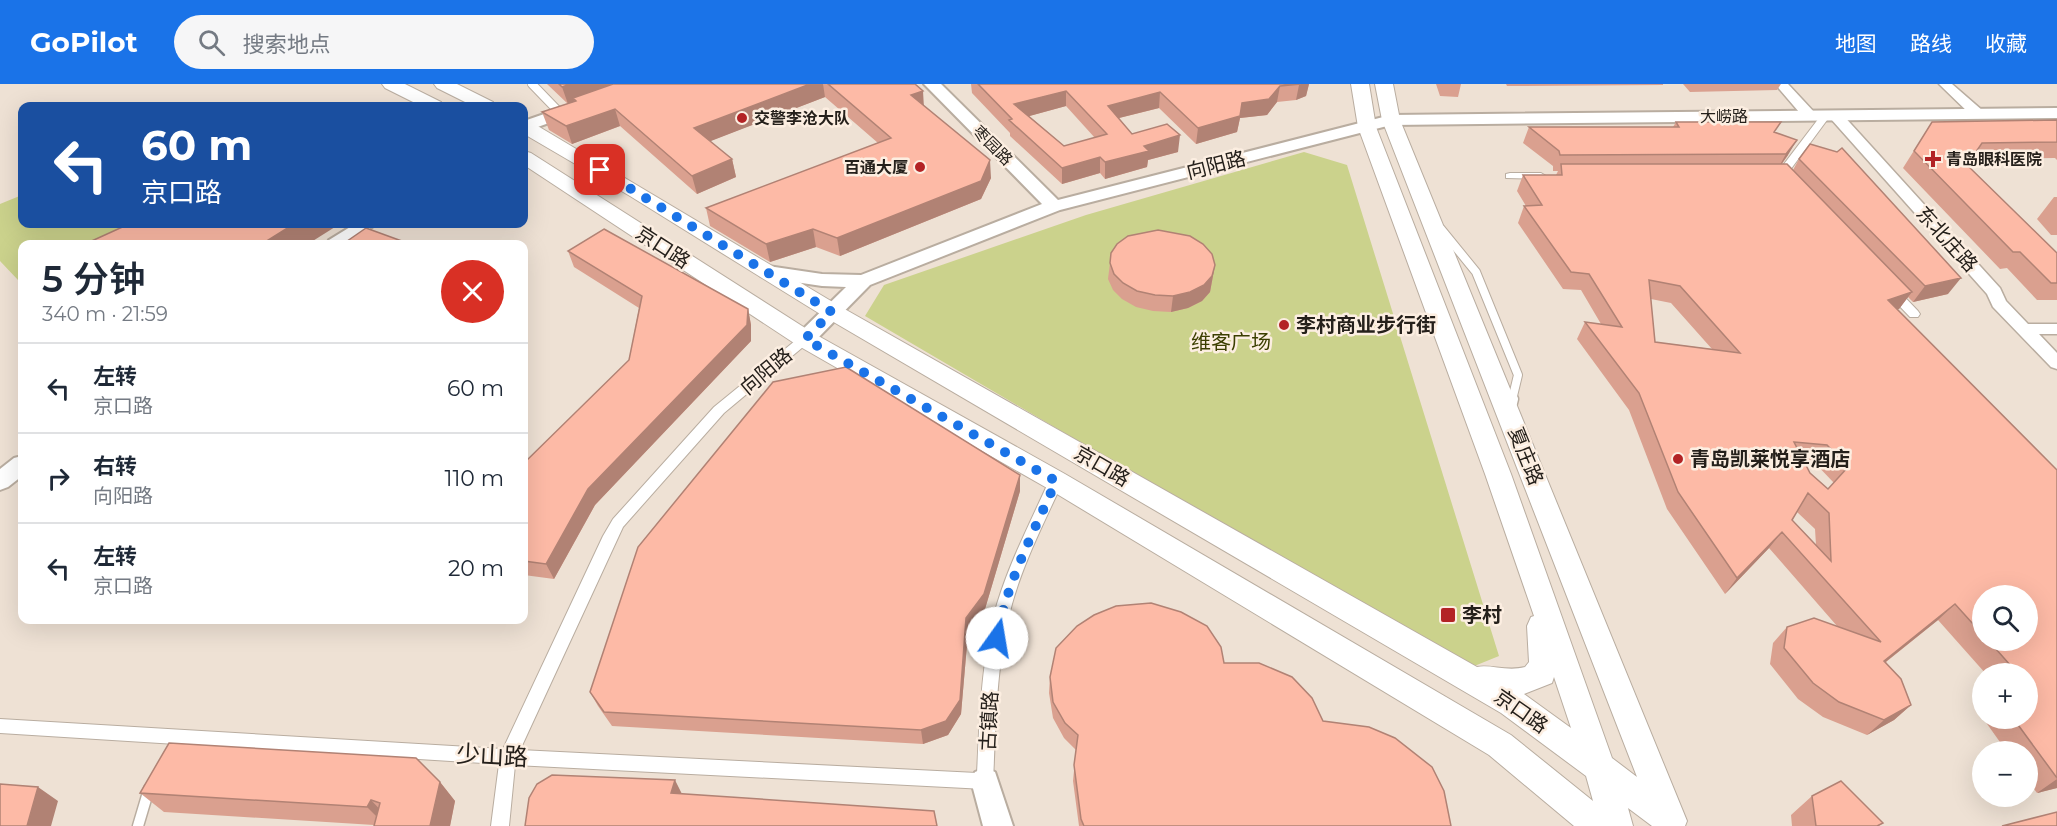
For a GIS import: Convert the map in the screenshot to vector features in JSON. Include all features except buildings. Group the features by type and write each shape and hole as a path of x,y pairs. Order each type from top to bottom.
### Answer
{"main road":[{"path":"391,84 426,102"},
{"path":"443,84 478,102"},
{"name":"夏庄路","path":"1360,84 1379,124 1430,216 1510,415 1668,824"},
{"name":"夏庄路","path":"1384,84 1379,124 1600,769 1617,826"},
{"name":"京口路","path":"528,129 637,192 832,312 1512,703 1668,824"},
{"name":"京口路","path":"528,160 805,339 1056,481 1500,745 1599,826"},
{"path":"1463,674 1502,684 1525,682 1541,674 1544,662 1541,622 1543,602"}],"street":[{"name":"枣园路","path":"932,84 1054,206"},
{"path":"1781,84 1824,116 1980,291 1999,303 2057,363"},
{"path":"1945,84 1977,114"},
{"path":"528,126 592,103"},
{"name":"大崂路","path":"1379,124 2057,113"},
{"path":"1779,178 1824,116"},
{"name":"向阳路","path":"500,826 508,757 610,536 718,411 805,339 863,281 1054,206 1379,124"},
{"path":"1510,176 1557,176"},
{"path":"342,240 361,228"},
{"path":"768,272 822,280 863,281"},
{"path":"1883,281 1914,314"},
{"path":"2024,329 2057,329"},
{"path":"0,481 18,467"},
{"name":"古镇路","path":"998,826 985,781 992,673 1000,621 1015,574 1056,481"},
{"name":"少山路","path":"0,726 508,757 985,781"}],"lane":[{"path":"532,84 561,114"},
{"path":"138,826 155,772"}],"green space":[{"name":"维客广场","path":"1304,152 1347,165 1499,656 1467,669 865,316 884,285 1086,215"},
{"path":"18,197 18,228 135,228 107,240 18,240 18,280 0,261 0,204"}],"place":[{"name":"交警李沧大队","path":"742,118"},
{"name":"青岛眼科医院","path":"1933,159"},
{"name":"百通大厦","path":"920,167"},
{"name":"李村商业步行街","path":"1284,325"},
{"name":"青岛凯莱悦享酒店","path":"1678,459"},
{"name":"李村","path":"1448,615"}],"route":[{"path":"600,170 832,312 805,339 1056,481 1015,574 997,638"}]}
